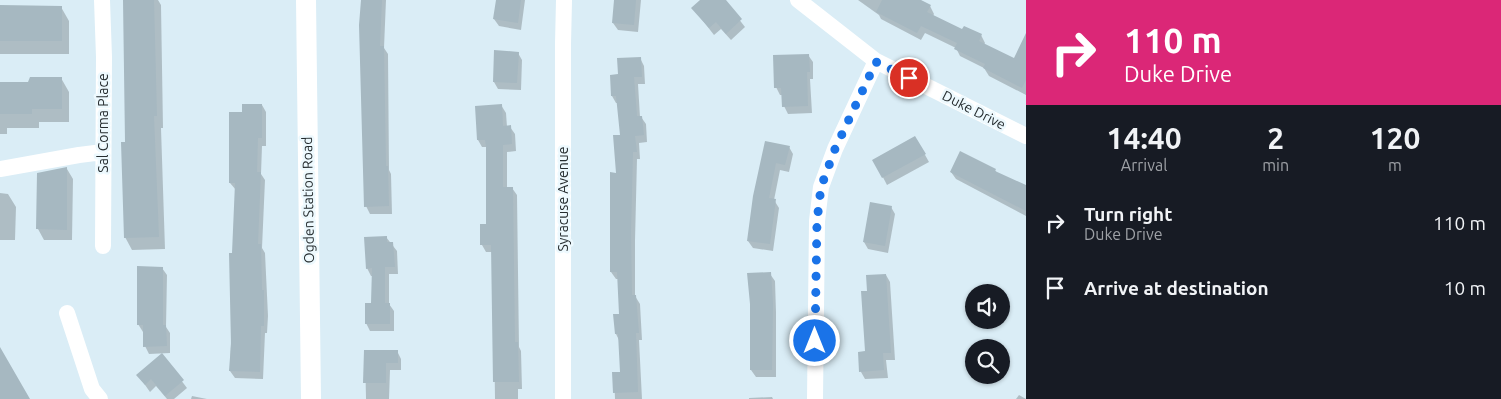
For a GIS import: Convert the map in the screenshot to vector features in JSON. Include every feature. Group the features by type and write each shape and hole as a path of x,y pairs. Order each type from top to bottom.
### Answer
{"street":[{"name":"Sal Corma Place","path":"102,0 104,57 103,246"},
{"name":"Ogden Station Road","path":"306,0 311,399"},
{"name":"Syracuse Avenue","path":"563,399 564,0"},
{"name":"Duke Drive","path":"798,0 876,62 1026,136"},
{"path":"815,399 817,221 821,187 835,149 876,62"},
{"path":"0,169 103,152"},
{"path":"67,312 92,389 100,399"}],"building":[{"path":"123,0 154,0 157,116 154,116 159,237 124,238 121,142 125,142"},
{"path":"361,0 382,0 380,46 384,46 386,166 388,166 389,206 364,207 359,25"},
{"path":"496,0 521,0 518,23 493,19"},
{"path":"614,0 636,0 634,25 612,23"},
{"path":"700,0 726,0 742,19 726,34 716,22 709,28 691,8"},
{"path":"882,0 921,0 931,5 927,12 962,29 964,26 982,34 979,41 1014,58 1026,33 1026,80 1022,88 983,68 985,64 954,49 957,43 921,26 917,33 876,12"},
{"path":"0,5 62,6 62,41 0,41"},
{"path":"494,50 519,52 517,83 493,82"},
{"path":"809,54 810,72 807,72 808,106 782,107 781,88 774,88 773,55"},
{"path":"641,57 642,77 634,77 637,116 642,116 644,135 635,136 637,152 633,152 631,232 632,295 636,295 639,333 636,333 638,392 613,393 612,372 620,372 618,334 615,334 613,314 619,314 617,272 610,272 610,172 616,173 613,135 620,135 616,96 611,96 610,75 618,74 617,58"},
{"path":"30,77 62,77 62,109 32,109 32,114 0,114 0,82 28,82"},
{"path":"242,104 262,104 262,138 258,138 257,172 261,172 258,244 261,244 262,290 264,290 264,326 261,326 260,372 229,371 231,344 229,253 232,253 235,183 229,183 229,112 242,112"},
{"path":"502,104 503,126 511,125 512,144 503,145 503,187 513,187 515,342 518,342 519,382 493,382 491,245 480,245 480,224 486,224 486,146 485,140 477,140 475,106"},
{"path":"915,136 926,154 882,178 872,160"},
{"path":"765,141 790,146 785,165 776,163 769,198 776,199 770,244 747,241 753,196"},
{"path":"960,151 996,169 995,171 1026,185 1026,211 950,172"},
{"path":"67,167 67,230 36,229 37,173"},
{"path":"870,202 892,206 885,246 863,242"},
{"path":"387,236 387,242 393,242 395,267 385,267 385,303 390,303 390,324 365,324 365,303 371,303 372,268 366,269 364,237"},
{"path":"137,266 163,267 163,325 166,325 167,346 143,347 143,325 137,325"},
{"path":"771,272 773,304 772,370 750,370 750,304 747,273"},
{"path":"886,274 891,353 883,353 884,370 859,372 858,352 865,351 861,291 867,291 866,275"},
{"path":"0,347 30,399 0,399"},
{"path":"364,350 398,350 398,363 386,363 386,383 363,383"},
{"path":"162,353 184,380 165,396 151,379 145,385 136,375"}],"route":[{"path":"815,341 817,221 821,187 835,149 876,62 909,78"}]}
